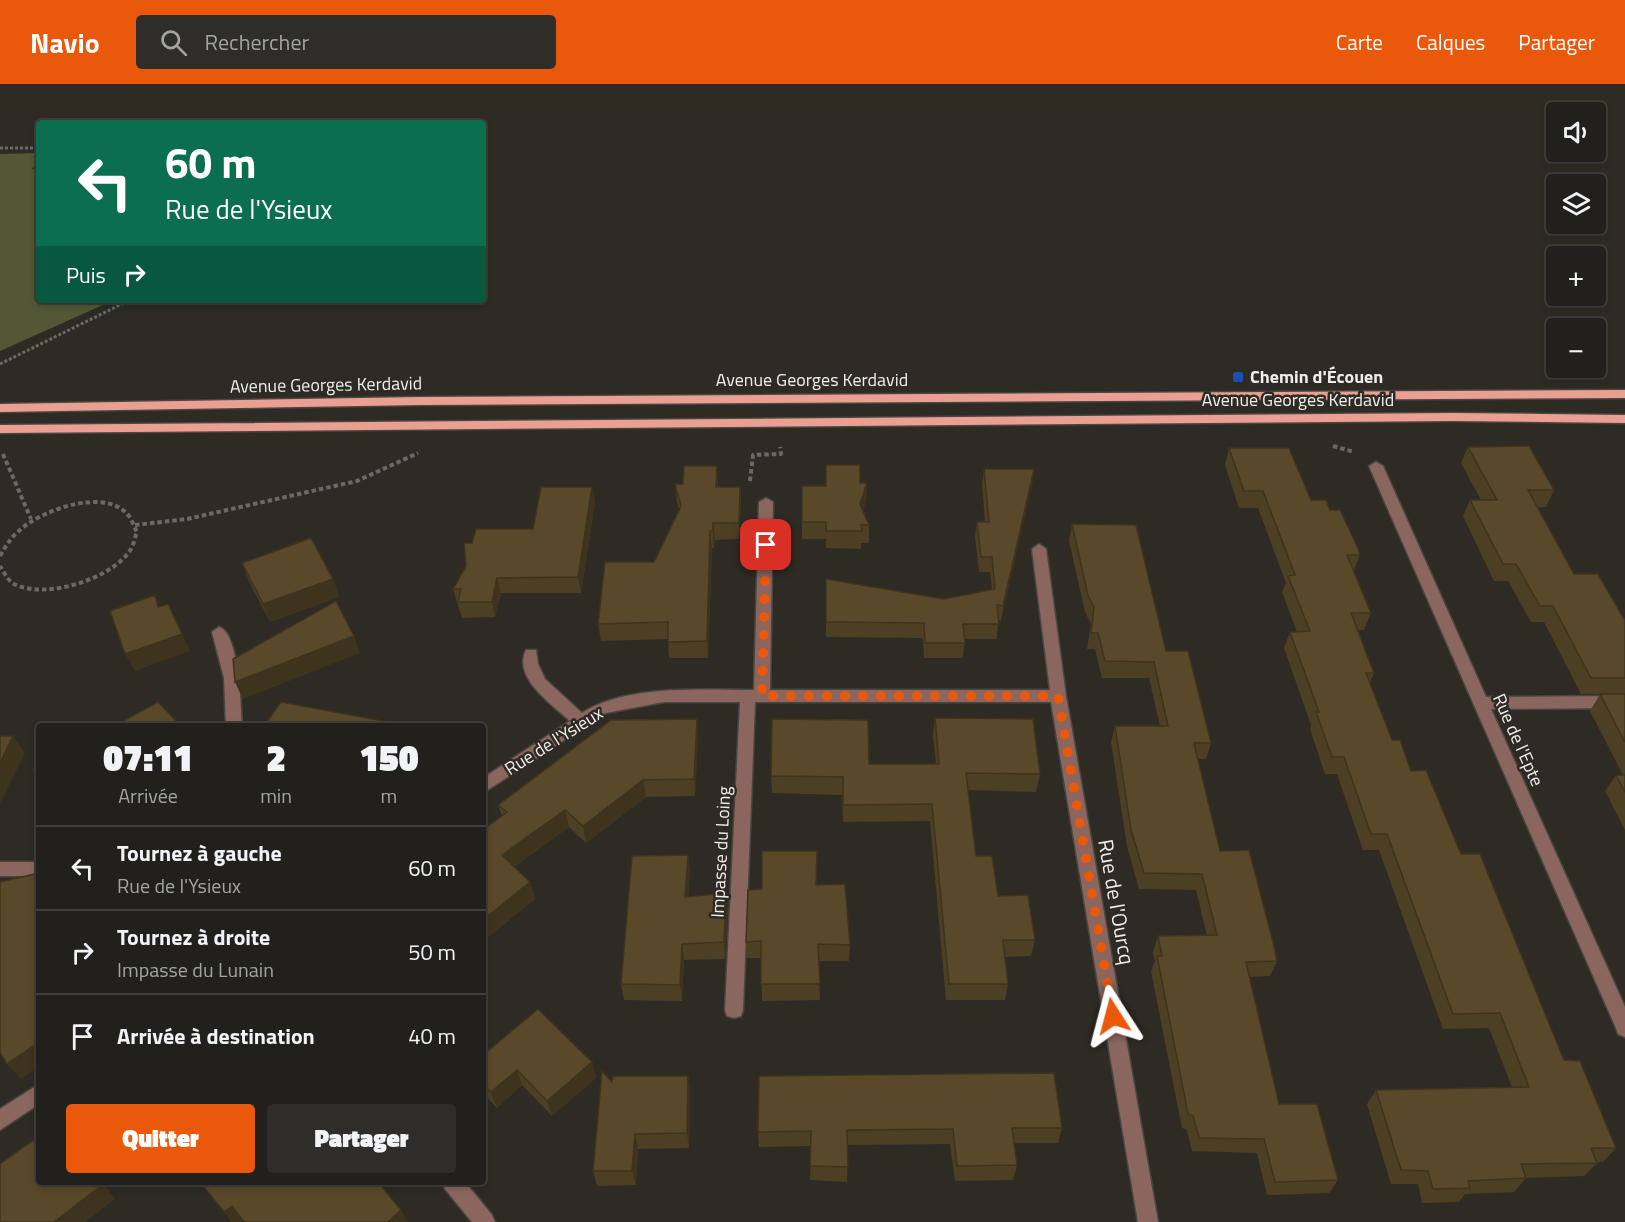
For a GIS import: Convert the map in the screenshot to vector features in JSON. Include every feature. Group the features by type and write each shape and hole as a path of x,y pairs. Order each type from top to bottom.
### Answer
{"main road":[{"name":"Avenue Georges Kerdavid","path":"0,408 421,401 1625,394"},
{"name":"Avenue Georges Kerdavid","path":"0,429 1453,417 1625,418"}],"street":[{"name":"Rue de l'Epte","path":"1376,466 1625,1028"},
{"name":"Impasse du Loing","path":"734,1010 766,502"},
{"name":"Rue de l'Ourcq","path":"1039,549 1058,696 1148,1222"},
{"path":"219,632 231,678 234,723"},
{"path":"531,654 529,663 535,678 581,721"},
{"name":"Rue de l'Ysieux","path":"486,784 602,708 664,696 1058,696"},
{"path":"1480,703 1625,702"},
{"path":"0,869 36,869"},
{"path":"0,1120 36,1095"},
{"path":"454,1185 485,1222"}],"path":[{"path":"0,148 36,148"},
{"path":"0,364 124,303"},
{"path":"766,502 749,495 753,455 781,454 780,443"},
{"path":"1330,445 1360,453"},
{"path":"1,448 31,519"},
{"path":"135,525 188,519 357,481 426,449"},
{"path":"0,556 3,546 31,519 74,504 96,503 114,506 128,514 135,525 135,539 128,553 114,567 94,579 70,587 47,591 27,589 11,583 1,573 0,566"}],"green space":[{"path":"36,153 36,164 32,169 36,170 36,303 107,303 0,351 0,154"}],"building":[{"path":"1529,446 1554,490 1528,490 1574,574 1598,574 1625,619 1625,678 1591,678 1553,606 1540,606 1516,564 1503,564 1470,500 1497,500 1468,447"},
{"path":"1229,448 1289,448 1311,500 1326,500 1330,510 1340,510 1358,548 1360,555 1347,555 1371,613 1351,613 1374,673 1366,673 1392,740 1400,740 1411,771 1426,770 1461,854 1480,854 1564,1060 1580,1061 1616,1148 1591,1148 1597,1163 1521,1164 1526,1178 1468,1181 1470,1188 1433,1189 1428,1171 1401,1170 1376,1090 1529,1087 1500,1013 1453,1014 1387,834 1371,834 1344,757 1332,757 1316,712 1319,712 1290,632 1310,631 1288,576 1295,575 1263,491 1244,491"},
{"path":"826,465 860,465 860,483 867,483 860,504 869,525 861,525 862,531 826,531 826,522 802,522 802,486 826,486"},
{"path":"684,466 717,466 716,487 740,487 739,523 713,523 713,531 710,531 707,641 668,642 668,622 598,624 605,562 654,562 681,506 675,484 683,484"},
{"path":"984,469 1034,469 1003,606 997,605 999,624 963,624 965,643 925,643 924,623 826,622 826,579 944,599 995,589 992,557 981,557 977,522 989,522"},
{"path":"541,487 592,487 578,577 497,578 492,602 458,602 461,589 453,589 466,566 464,543 472,543 476,529 533,529"},
{"path":"1072,524 1136,525 1166,651 1188,651 1211,743 1194,743 1220,851 1249,850 1277,961 1246,962 1279,1104 1317,1104 1338,1180 1275,1182 1264,1139 1199,1138 1193,1116 1188,1114 1157,956 1162,956 1158,936 1217,935 1202,874 1144,873 1131,830 1115,726 1168,726 1154,662 1105,661 1098,633 1091,633 1094,607 1088,596"},
{"path":"311,538 333,579 263,604 242,563"},
{"path":"155,595 158,607 168,604 182,634 125,654 110,611"},
{"path":"336,601 354,636 235,682 233,659"},
{"path":"1600,694 1625,694 1625,742"},
{"path":"158,702 178,723 120,723"},
{"path":"281,702 394,723 266,723"},
{"path":"935,718 1033,719 1040,774 966,773 976,856 992,856 998,896 1028,895 1035,940 1003,940 1008,984 949,984 932,804 843,805 843,777 771,776 772,719 868,720 869,764 939,764"},
{"path":"697,719 694,779 643,780 583,826 565,810 502,855 530,882 486,918 486,828 507,812 498,805 611,720"},
{"path":"0,736 13,736 0,763"},
{"path":"1616,775 1625,775 1625,792"},
{"path":"762,851 817,851 816,885 845,884 850,945 818,944 820,984 761,984 761,941 746,942 748,890 762,889"},
{"path":"688,855 685,897 726,893 724,942 682,944 680,985 621,984 632,856"},
{"path":"36,874 36,1044 7,1064 0,1053 0,882"},
{"path":"538,1009 592,1062 547,1101 517,1070 491,1092 486,1087 486,1052"},
{"path":"602,1071 612,1082 613,1076 688,1076 687,1133 635,1134 632,1171 593,1171"},
{"path":"1054,1073 1062,1128 1012,1128 1017,1165 957,1166 953,1129 847,1130 848,1167 810,1166 811,1131 758,1132 759,1076"},
{"path":"36,1138 36,1185 102,1185 54,1222 0,1222 0,1164"},
{"path":"202,1185 380,1185 401,1210 388,1222 244,1222 232,1206 224,1212"}],"place":[{"name":"Chemin d'Écouen","path":"1238,377"}],"route":[{"path":"766,545 762,696 1058,696 1113,1016"}]}
